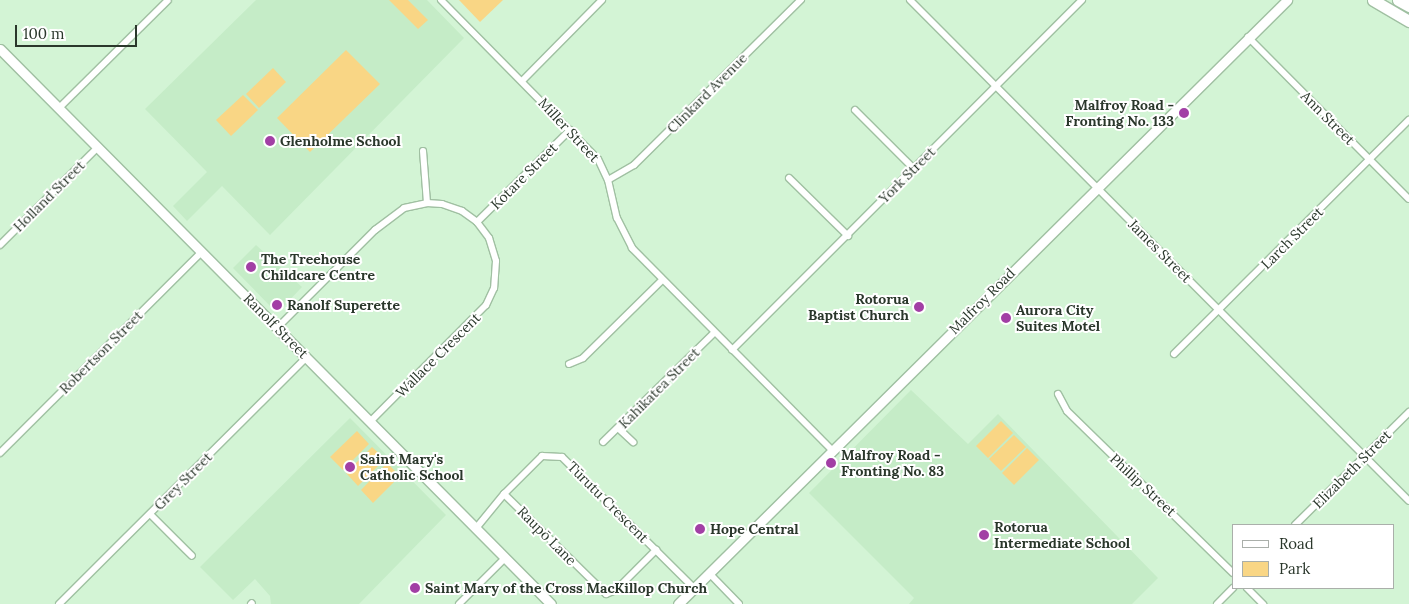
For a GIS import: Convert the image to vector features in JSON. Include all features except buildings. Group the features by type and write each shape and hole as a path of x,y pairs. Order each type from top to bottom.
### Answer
{"highway":[{"path":"1373,0 1409,21"},
{"path":"1398,0 1409,6"}],"main road":[{"name":"Malfroy Road","path":"678,604 1287,0"},
{"name":"Ranolf Street","path":"0,49 477,527 551,604"}],"street":[{"path":"59,108 168,0"},
{"name":"Miller Street","path":"441,0 598,159 608,180 617,218 626,240 662,280 832,450"},
{"path":"522,81 602,0"},
{"name":"Clinkard Avenue","path":"608,180 634,165 801,0"},
{"name":"James Street","path":"910,0 1409,501"},
{"name":"York Street","path":"732,350 1082,0"},
{"name":"Ann Street","path":"1248,37 1409,199"},
{"path":"855,110 914,168"},
{"name":"Larch Street","path":"1174,354 1409,120"},
{"name":"Kotare Street","path":"477,222 570,130"},
{"name":"Holland Street","path":"0,245 98,147"},
{"path":"423,151 427,203"},
{"path":"789,178 848,236"},
{"name":"Wallace Crescent","path":"278,328 385,221 404,208 427,203 451,207 477,222 488,238 496,261 494,288 486,305 371,421"},
{"name":"Robertson Street","path":"0,453 202,252"},
{"path":"569,364 583,358 662,280"},
{"name":"Kahikatea Street","path":"603,442 714,333"},
{"name":"Grey Street","path":"59,604 307,357"},
{"name":"Phillip Street","path":"1058,394 1067,411 1232,572"},
{"name":"Elizabeth Street","path":"1297,524 1409,412"},
{"path":"618,428 633,442"},
{"name":"Tūrutu Crescent","path":"477,527 504,494 542,456 562,456 694,588"},
{"name":"Raupō Lane","path":"504,494 606,594 616,590 656,550"},
{"path":"150,514 192,556"},
{"path":"459,604 506,557"},
{"path":"708,574 739,604"},
{"path":"1217,604 1232,589"},
{"path":"1248,589 1263,604"}],"shaded area":[{"name":"Glenholme School","path":"256,0 427,0 464,38 270,235 222,186 187,221 173,206 207,172 145,109"},
{"path":"256,245 302,287 283,307 272,308 233,268"},
{"name":"Rotorua Intermediate School","path":"911,390 968,444 998,414 1158,578 1132,604 909,604 914,598 809,493"},
{"name":"Saint Mary's Catholic School","path":"350,418 446,515 359,604 271,604 270,596 255,579 233,600 200,567"}],"green space":[{"path":"389,0 408,0 428,20 418,29"},
{"path":"459,0 503,0 480,22"},
{"path":"346,50 380,84 310,152 277,118"},
{"path":"273,68 286,82 259,108 246,94"},
{"path":"243,95 258,110 231,136 216,120"},
{"path":"1001,421 1013,433 988,458 976,446"},
{"path":"357,431 369,444 343,470 330,457"},
{"path":"1014,435 1026,447 1001,471 989,459"},
{"path":"372,447 385,459 358,486 346,473"},
{"path":"1027,448 1039,460 1014,485 1002,473"},
{"path":"387,463 400,476 373,503 361,490"}],"place":[{"name":"Malfroy Road - Fronting No. 133","path":"1184,113"},
{"name":"Glenholme School","path":"270,141"},
{"name":"The Treehouse Childcare Centre","path":"251,267"},
{"name":"Ranolf Superette","path":"277,305"},
{"name":"Rotorua Baptist Church","path":"919,307"},
{"name":"Aurora City Suites Motel","path":"1006,318"},
{"name":"Malfroy Road - Fronting No. 83","path":"831,463"},
{"name":"Saint Mary's Catholic School","path":"350,467"},
{"name":"Hope Central","path":"700,529"},
{"name":"Rotorua Intermediate School","path":"984,535"},
{"name":"Saint Mary of the Cross MacKillop Church","path":"415,588"}]}
